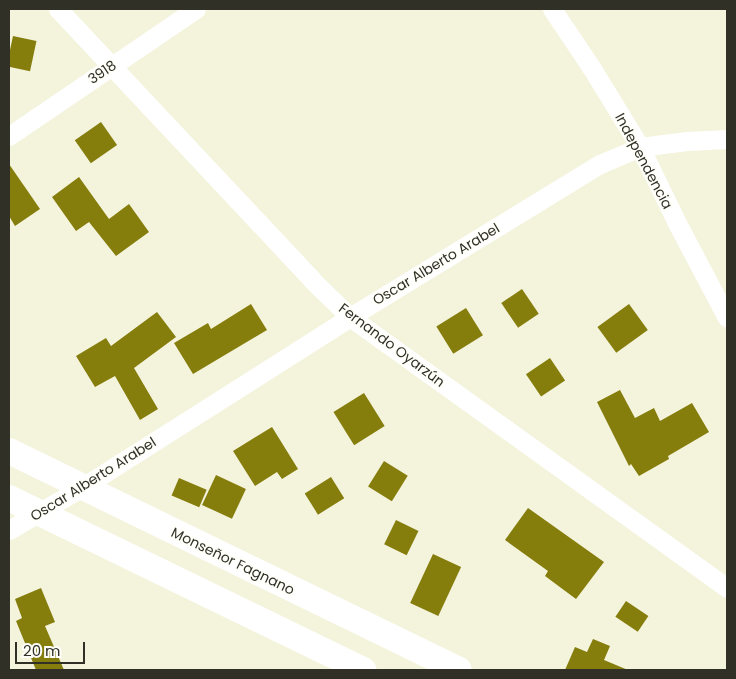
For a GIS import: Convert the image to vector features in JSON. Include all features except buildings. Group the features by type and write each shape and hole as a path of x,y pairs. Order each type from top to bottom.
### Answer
{"street":[{"name":"Fernando Oyarzún","path":"58,9 313,281 350,317 727,588"},
{"name":"3918","path":"9,136 196,9"},
{"name":"Independencia","path":"552,9 591,67 640,147 727,318"},
{"name":"Oscar Alberto Arabel","path":"9,530 81,488 350,317 600,164 640,147 687,141 727,139"},
{"name":"Monseñor Fagnano","path":"9,450 431,664 459,670"},
{"path":"9,498 362,670"}]}
